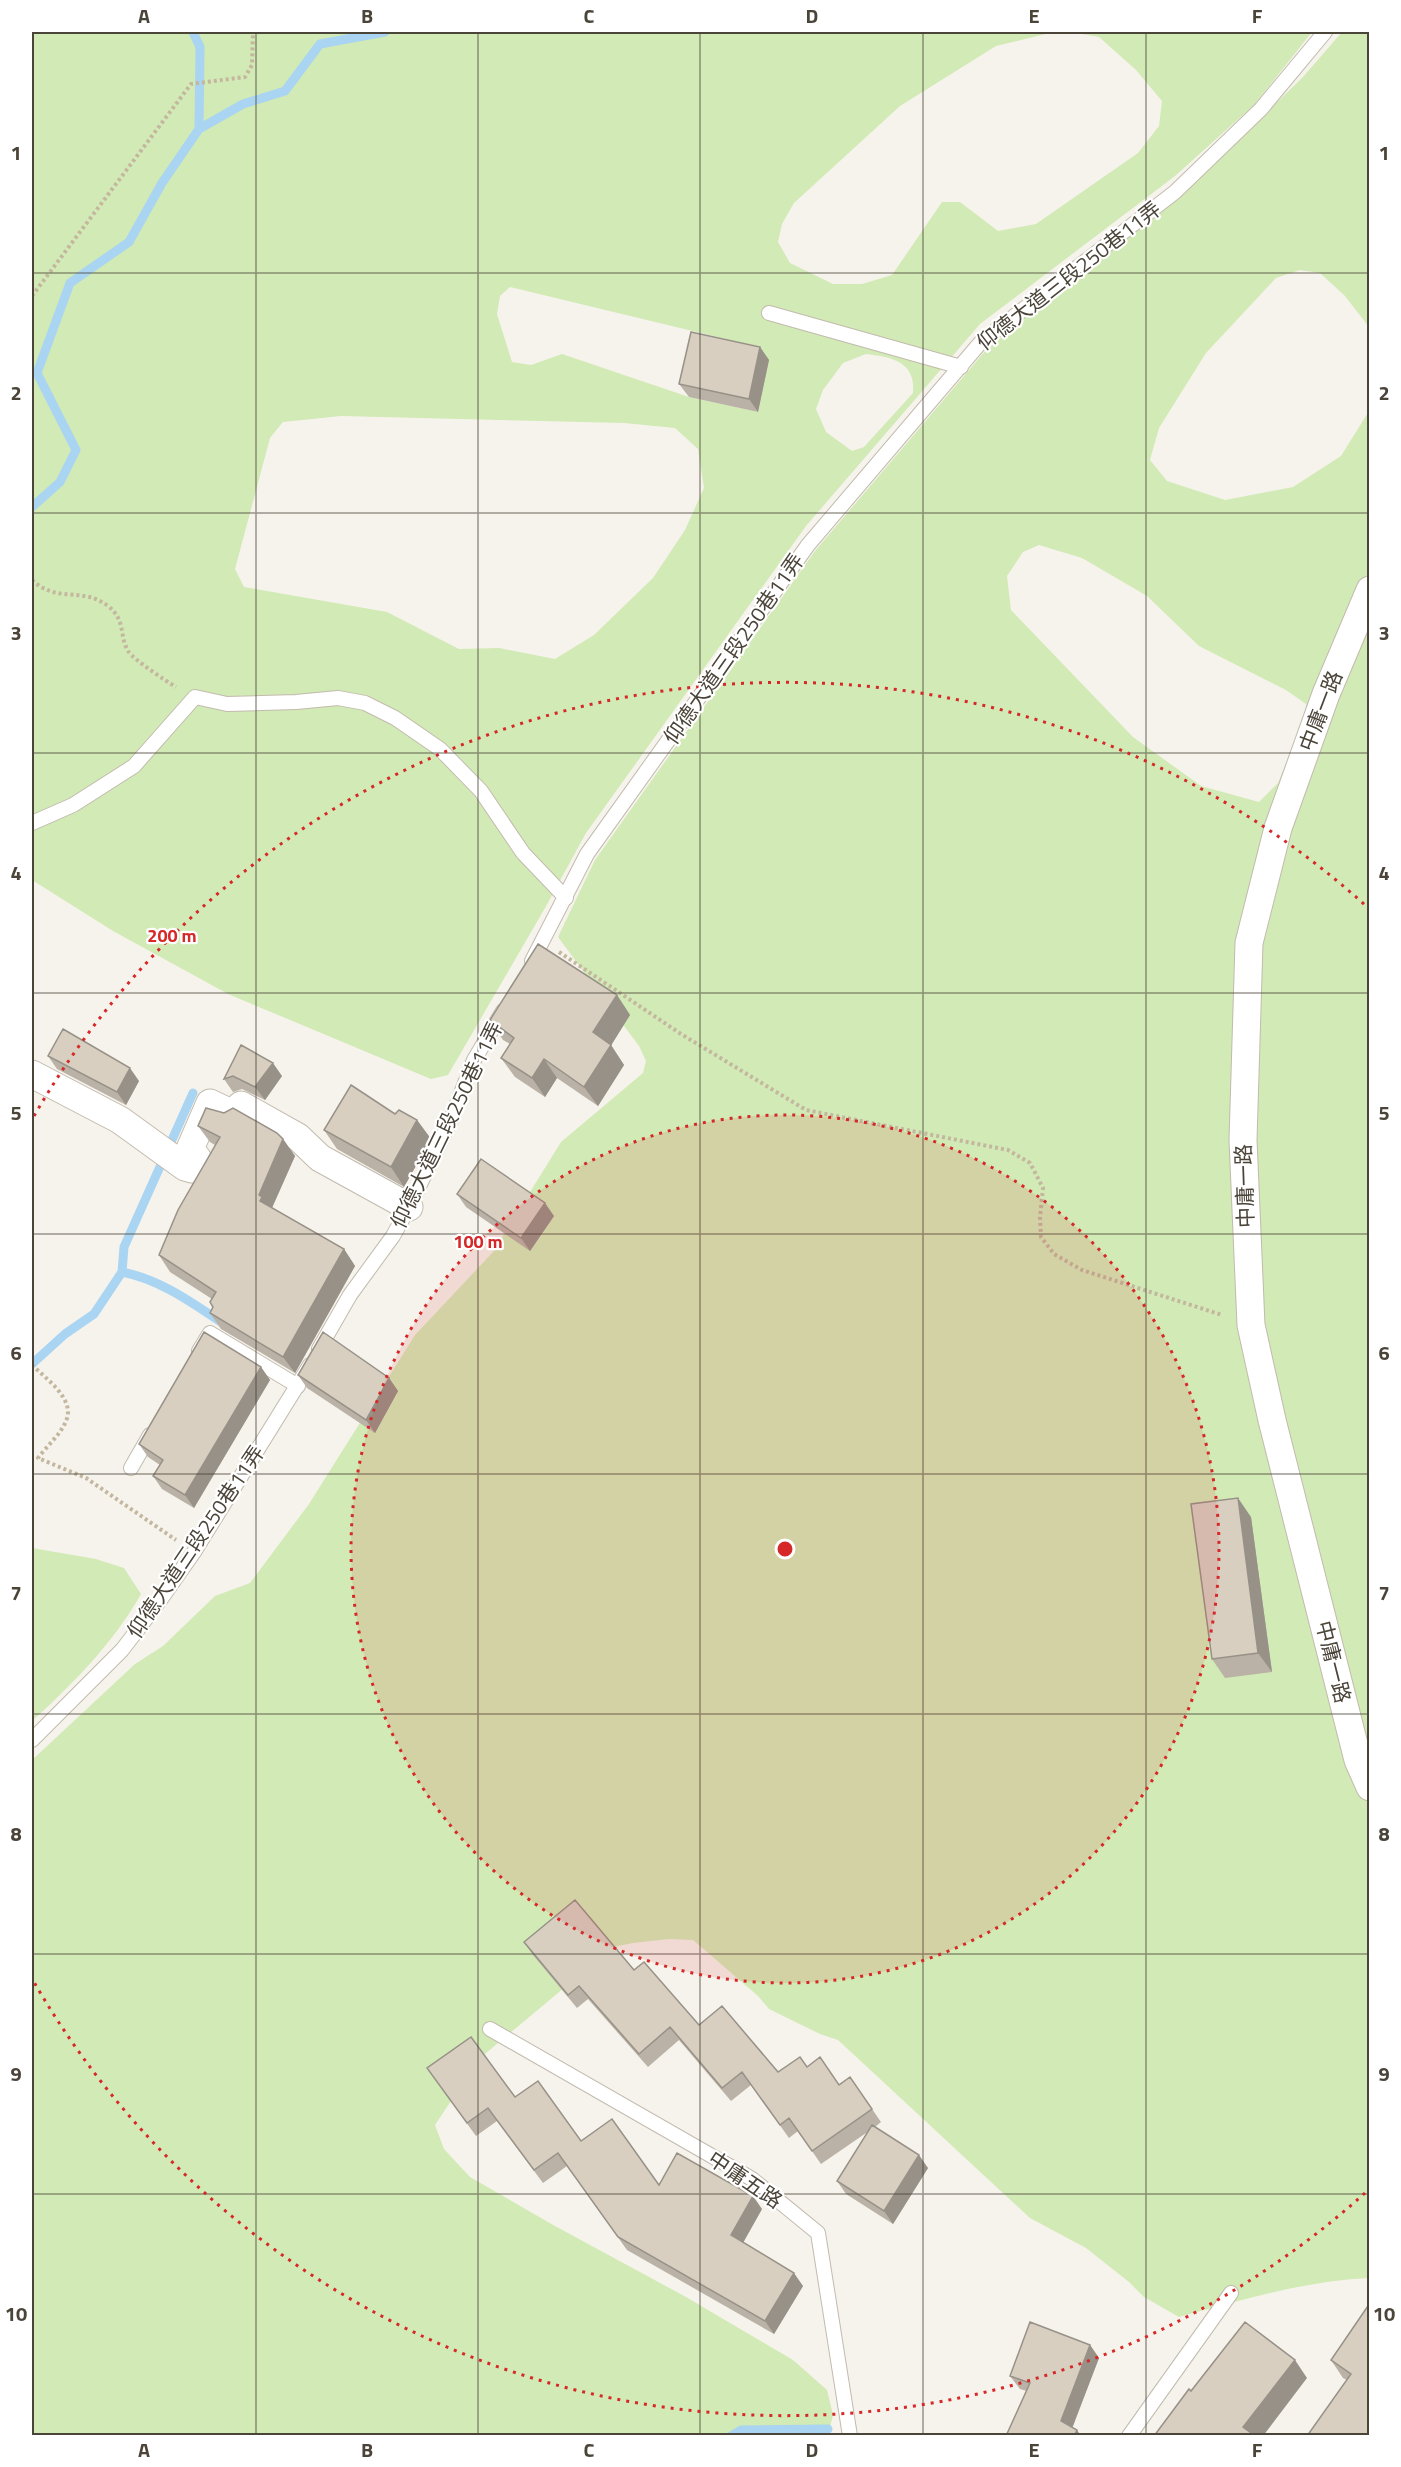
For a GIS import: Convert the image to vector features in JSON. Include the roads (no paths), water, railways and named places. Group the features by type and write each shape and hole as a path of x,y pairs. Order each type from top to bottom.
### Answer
{"street":[{"name":"中庸一路","path":"1370,590 1326,694 1278,828 1249,943 1243,1140 1251,1324 1274,1431 1358,1760 1370,1787"},
{"path":"32,1074 120,1120 185,1167 192,1169 198,1159 190,1149 210,1103 233,1114 242,1105 298,1137 320,1158 409,1207"}],"lane":[{"name":"仰德大道三段250巷11弄","path":"526,971 587,854 808,544 981,342 1175,192 1261,109 1325,32"},
{"path":"769,313 961,367"},
{"path":"32,823 73,805 134,766 195,697 227,704 338,698 365,703 395,718 440,749 481,791 523,853 566,897"},
{"name":"仰德大道三段250巷11弄","path":"32,1740 122,1650 194,1552 298,1386 350,1295 393,1236 450,1122 474,1060 509,1001"},
{"path":"193,1362 210,1333 298,1386"},
{"path":"131,1468 159,1420"},
{"name":"中庸五路","path":"490,2029 752,2179 818,2233 850,2436"},
{"path":"1129,2436 1231,2293"}],"waterway":[{"path":"32,507 60,482 76,450 37,373 70,283 129,242 162,183 199,129 200,47 193,32"},
{"path":"199,129 243,104 285,91 320,44 385,32"},
{"path":"32,1364 65,1334 94,1314 122,1272 124,1247 193,1093"},
{"path":"122,1272 162,1286 221,1322"},
{"path":"731,2436 741,2430 828,2429"}]}
